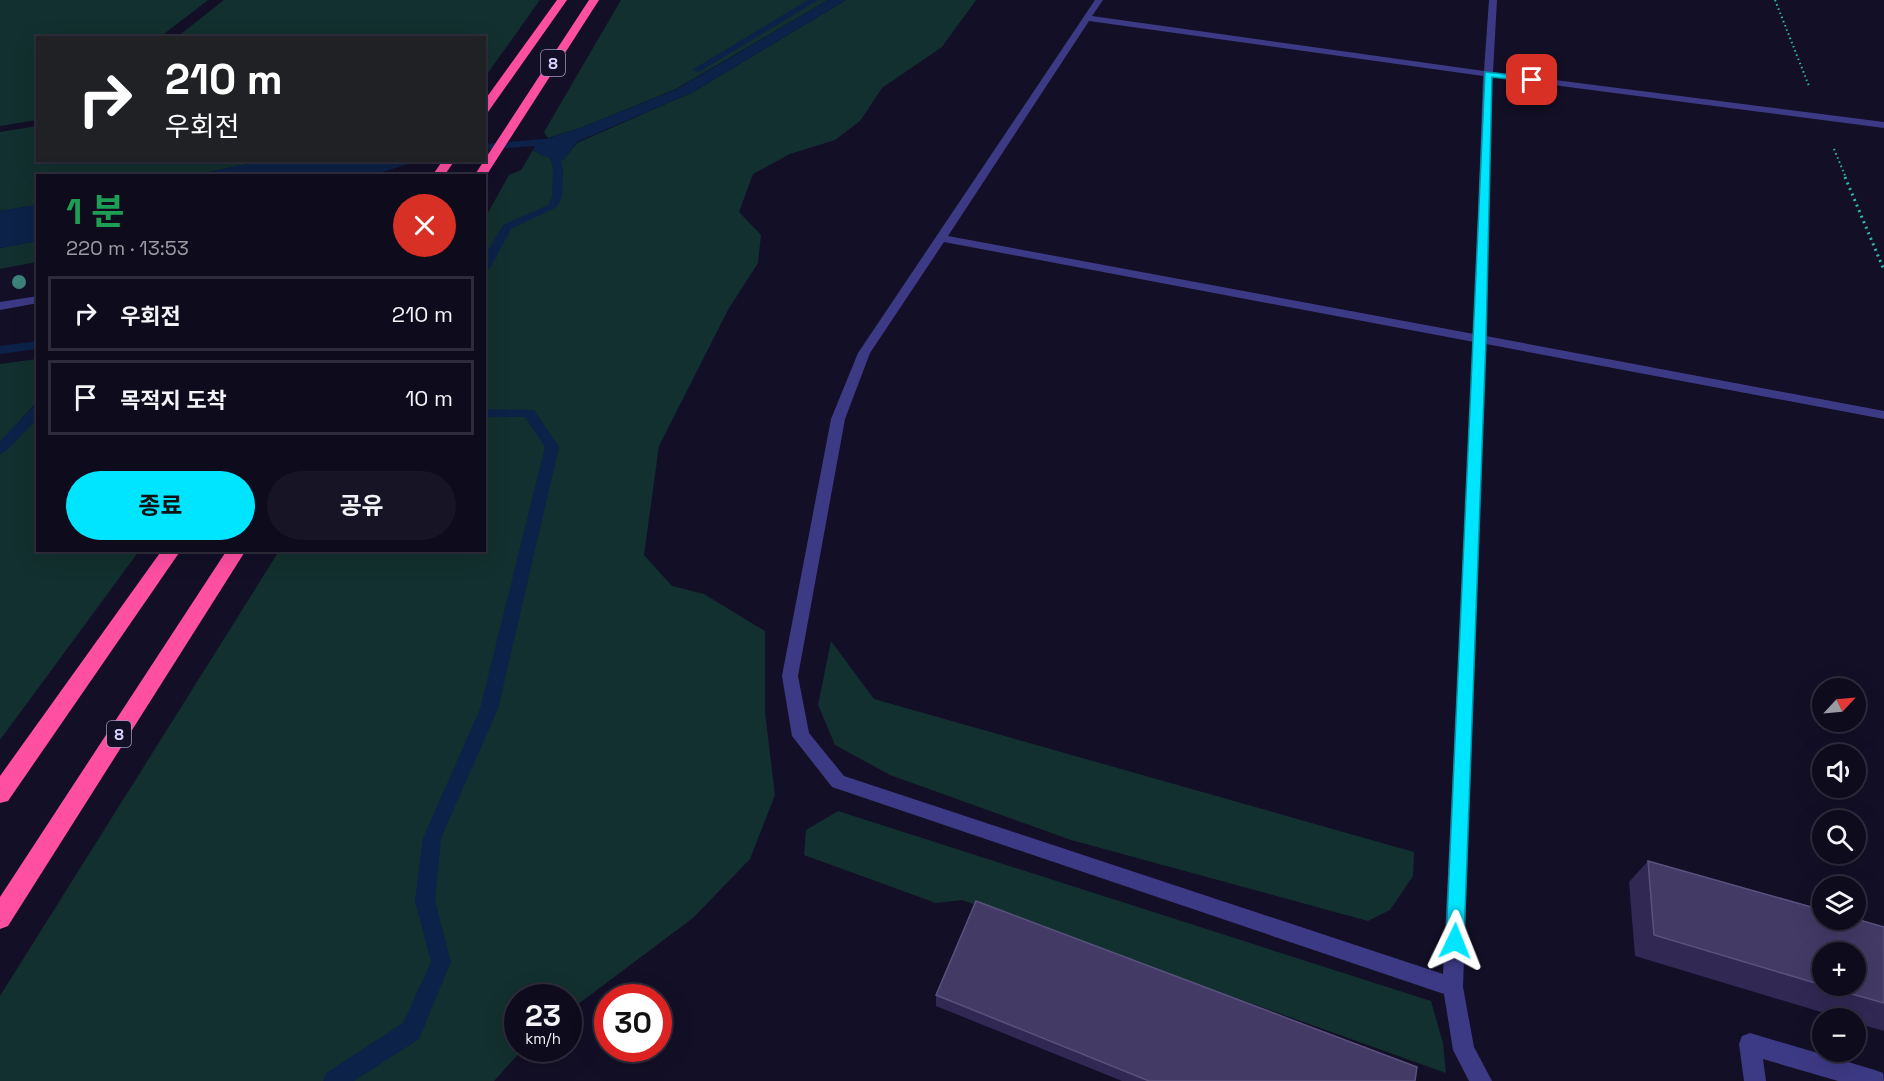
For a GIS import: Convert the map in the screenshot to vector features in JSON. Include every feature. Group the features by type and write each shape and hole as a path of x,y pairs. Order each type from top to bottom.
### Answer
{"highway":[{"name":"8","path":"486,107 562,0"},
{"name":"8","path":"482,171 594,0"},
{"path":"0,794 171,552"},
{"name":"8","path":"0,918 236,552"}],"street":[{"path":"1099,0 864,353 838,419 790,676 801,736 838,783 1453,987"},
{"path":"1480,1081 1464,1050 1453,987 1480,340 1488,74 1493,0"},
{"path":"1086,18 1488,74 1884,125"},
{"path":"942,238 1884,414"},
{"path":"0,306 36,299"},
{"path":"1755,1081 1750,1044 1875,1081"}],"green space":[{"path":"0,0 208,0 161,36 36,36 36,120 0,126"},
{"path":"224,0 540,0 486,76 486,36 178,36"},
{"path":"621,0 828,0 676,89 583,127 548,138 544,132"},
{"path":"846,0 976,0 942,47 882,88 860,121 835,140 790,154 753,174 739,212 761,235 758,263 728,310 659,446 644,555 672,586 704,594 765,631 765,712 775,795 750,859 693,918 605,984 594,984 594,992 582,1001 582,984 504,984 504,1062 511,1062 494,1081 0,1081 0,996 278,552 486,552 486,216 509,175 521,170 533,150 543,156 568,154 577,143 693,92"},
{"path":"36,126 36,162 257,162 200,174 36,174 36,205 0,211 0,132"},
{"path":"36,241 36,262 0,269 0,248"},
{"path":"36,359 36,403 0,442 0,364"},
{"path":"36,414 36,552 138,552 0,740 0,454"},
{"path":"831,641 874,699 1414,852 1413,876 1390,910 1368,921 1071,840 890,775 835,745 818,705"},
{"path":"838,811 1431,1001 1443,1043 1446,1073 962,900 936,903 804,855 806,830"}],"water":[{"path":"828,0 846,0 693,92 577,142 563,161 543,156 533,150 537,142 583,127 677,89"},
{"path":"257,162 410,162 376,174 200,174"},
{"path":"36,205 36,241 0,248 0,211"}],"building":[{"path":"1648,861 1812,907 1812,930 1866,930 1866,922 1884,927 1884,1003 1859,996 1866,996 1866,942 1812,942 1812,982 1654,935"},
{"path":"976,901 1417,1067 1415,1081 1149,1081 936,995"}],"waterway":[{"path":"696,70 814,0"},
{"path":"486,147 556,141"},
{"path":"486,264 507,227 552,207 557,197 558,169 550,143"},
{"path":"0,350 36,345"},
{"path":"0,449 36,412"},
{"path":"334,1081 411,1031 441,962 425,901 432,838 489,709 552,447 529,413 486,413"}],"route":[{"path":"1455,941 1480,340 1488,74 1532,80"}]}
